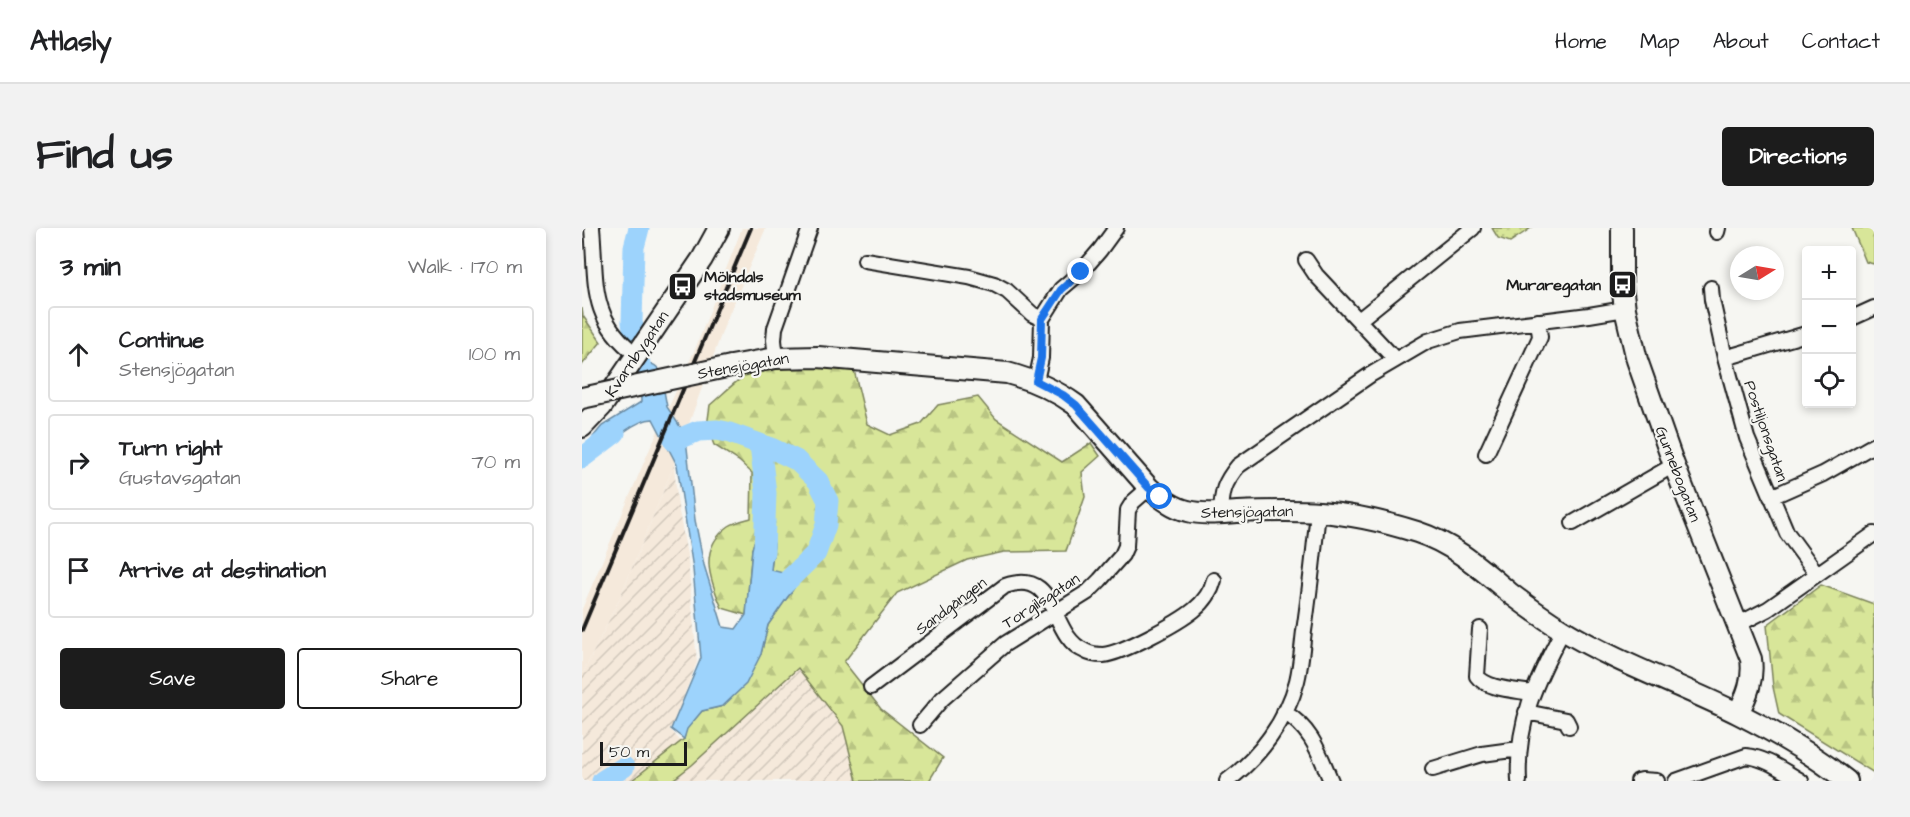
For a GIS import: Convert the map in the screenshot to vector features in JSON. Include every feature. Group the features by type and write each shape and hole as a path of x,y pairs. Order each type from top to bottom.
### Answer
{"street":[{"path":"592,228 598,303 615,335 635,350"},
{"name":"Kvarnbygatan","path":"587,423 635,350 702,259 719,228"},
{"path":"776,358 775,328 810,228"},
{"path":"1036,381 1041,358 1042,319 1061,290 1081,272 1116,228"},
{"path":"1359,320 1473,228"},
{"name":"Gunnebogatan","path":"1622,228 1624,309 1637,360 1674,465 1749,652 1752,667 1748,692 1737,713"},
{"path":"865,260 969,277 994,284 1007,291 1032,314 1042,319"},
{"path":"1306,260 1316,275 1394,361"},
{"name":"Postiljonsgatan","path":"1711,288 1725,358 1747,438 1787,533 1817,574"},
{"path":"1856,316 1874,308"},
{"path":"1221,513 1224,487 1229,476 1238,466 1370,375 1428,341 1460,331 1624,309"},
{"path":"1486,454 1540,338 1538,321"},
{"path":"1725,358 1802,334"},
{"name":"Stensjögatan","path":"582,398 776,358 818,357 1007,373 1036,381 1058,392 1076,405 1149,488 1181,509 1196,513 1318,512 1369,519 1418,532 1460,552 1513,595 1563,630 1634,668 1737,713 1781,736 1847,781"},
{"path":"1771,497 1823,474 1874,445"},
{"path":"1574,523 1674,465"},
{"name":"Torgilsgatan","path":"920,724 942,699 1005,644 1088,592 1122,555 1126,546 1128,510 1133,502 1149,488"},
{"path":"1227,781 1253,760 1270,738 1296,682 1318,512"},
{"path":"1737,625 1768,609 1874,534"},
{"name":"Sandgången","path":"871,687 1005,586 1022,582 1035,585 1041,590 1076,646 1084,651 1103,655 1126,647 1177,622 1202,602 1211,591 1214,580"},
{"path":"1480,629 1477,676 1480,680 1488,685 1531,693"},
{"path":"1519,781 1519,749 1531,693 1563,630"},
{"path":"1284,712 1297,720 1310,736 1331,781"},
{"path":"1526,712 1566,720 1569,726"},
{"path":"1434,769 1482,753 1519,749"},
{"path":"1676,781 1746,756 1767,762 1801,781"},
{"path":"1638,781 1657,781"}],"shaded area":[{"path":"742,228 766,228 726,321 674,465 619,600 582,675 582,609 647,455 696,347"},
{"path":"674,465 678,506 688,560 697,662 671,730 683,744 631,781 582,781 582,675 619,600"},
{"path":"798,667 843,726 857,781 671,781 692,765"}],"green space":[{"path":"1492,228 1531,228 1510,242 1498,238"},
{"path":"1852,228 1874,228 1874,264 1866,262"},
{"path":"582,308 583,316 601,342 582,365"},
{"path":"805,366 854,370 867,424 890,435 921,424 938,405 978,397 996,419 1062,462 1091,443 1100,456 1082,472 1085,497 1066,551 1004,552 967,560 897,593 844,662 881,709 943,758 929,781 857,781 843,726 798,668 692,765 671,781 631,781 684,739 686,729 702,711 723,706 761,654 768,625 794,588 771,570 774,544 760,524 752,549 746,615 722,608 710,575 710,554 719,535 729,526 751,518 752,473 739,461 714,445 707,427 710,405 743,377 766,370"},
{"path":"1821,585 1874,604 1874,773 1779,714 1773,687 1767,625"}],"water":[{"path":"644,363 658,368 664,375 667,407 683,431 695,520 704,565 723,627 736,629 746,615 752,549 760,524 771,527 774,544 771,570 795,576 794,588 768,625 761,654 746,684 723,706 702,711 687,729 684,739 671,729 701,658 693,569 677,465 653,419 632,427 600,452 584,448 602,426 641,402 640,369"}],"waterway":[{"path":"639,228 634,247 632,322 641,369"},
{"path":"674,441 698,431 727,432 796,460 818,481 828,501 826,525 816,553 774,594"},
{"path":"582,458 615,433"},
{"path":"760,445 766,493 764,552"},
{"path":"602,781 624,767"}],"railway":[{"path":"582,630 751,228"}],"place":[{"name":"Muraregatan","path":"1622,285"},
{"name":"Mölndals stadsmuseum","path":"683,286"}],"route":[{"path":"1081,272 1061,290 1042,319 1041,358 1036,381 1063,395 1076,405 1149,488 1160,497"}]}
